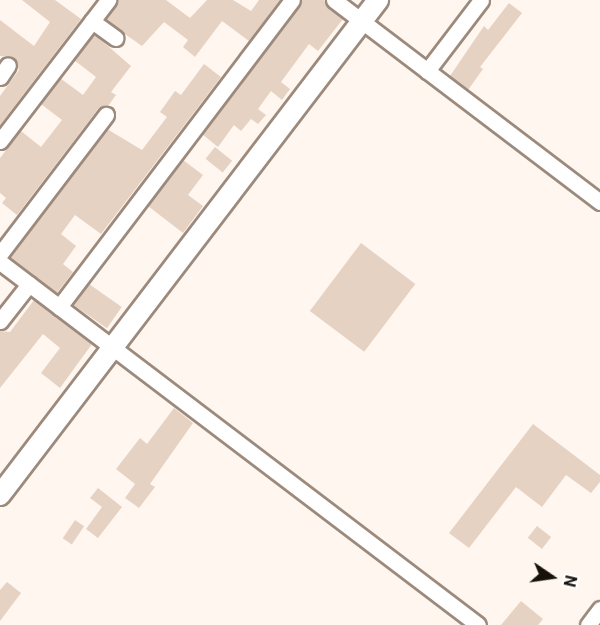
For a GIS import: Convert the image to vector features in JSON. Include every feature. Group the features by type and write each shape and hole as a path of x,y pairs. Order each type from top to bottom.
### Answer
{"street":[{"path":"0,141 108,0"},
{"path":"59,307 292,0"},
{"path":"334,0 600,202"},
{"path":"0,495 114,349 378,0"},
{"path":"427,71 481,0"},
{"path":"92,21 115,38"},
{"path":"0,255 106,116"},
{"path":"0,262 478,625"},
{"path":"0,321 28,284"},
{"path":"588,625 600,609"}],"building":[{"path":"22,0 55,0 81,19 0,125 0,96 19,70 14,57 0,56 0,20 34,46 50,22"},
{"path":"118,0 166,0 190,18 207,0 233,0 251,11 259,0 280,0 249,41 222,21 195,57 183,47 188,40 164,22 142,46 122,32 106,19"},
{"path":"302,0 324,0 343,19 318,51 309,44 281,82 290,89 282,100 271,91 258,109 266,115 258,124 251,119 241,131 234,125 218,147 202,134"},
{"path":"509,3 522,13 480,67 483,69 468,90 450,76 484,26 488,30"},
{"path":"94,34 131,66 111,92 116,95 108,106 98,109 17,215 2,203 6,198 0,193 0,158 21,131 41,147 62,120 41,104 60,78 83,95 96,77 74,60"},
{"path":"204,64 221,77 101,234 75,215 61,234 76,246 63,264 73,272 57,293 10,257 107,129 142,150 167,117 160,112 175,91 181,95"},
{"path":"215,147 232,161 223,173 206,159"},
{"path":"183,160 203,175 188,195 203,206 183,233 148,206"},
{"path":"361,243 415,284 364,352 310,311"},
{"path":"89,284 122,307 107,328 74,305"},
{"path":"34,300 92,344 60,388 41,373 60,348 43,334 0,388 0,331 10,332"},
{"path":"174,408 193,423 150,484 155,487 139,508 125,498 135,484 116,469 140,438 147,444"},
{"path":"533,424 600,475 600,482 591,493 566,475 542,507 516,487 469,548 449,533"},
{"path":"98,488 122,507 98,538 86,529 102,507 90,498"},
{"path":"75,520 84,526 72,544 63,538"},
{"path":"537,526 551,537 542,549 528,538"},
{"path":"7,582 21,593 0,621 0,590"},
{"path":"521,601 543,619 538,625 501,625"}]}
